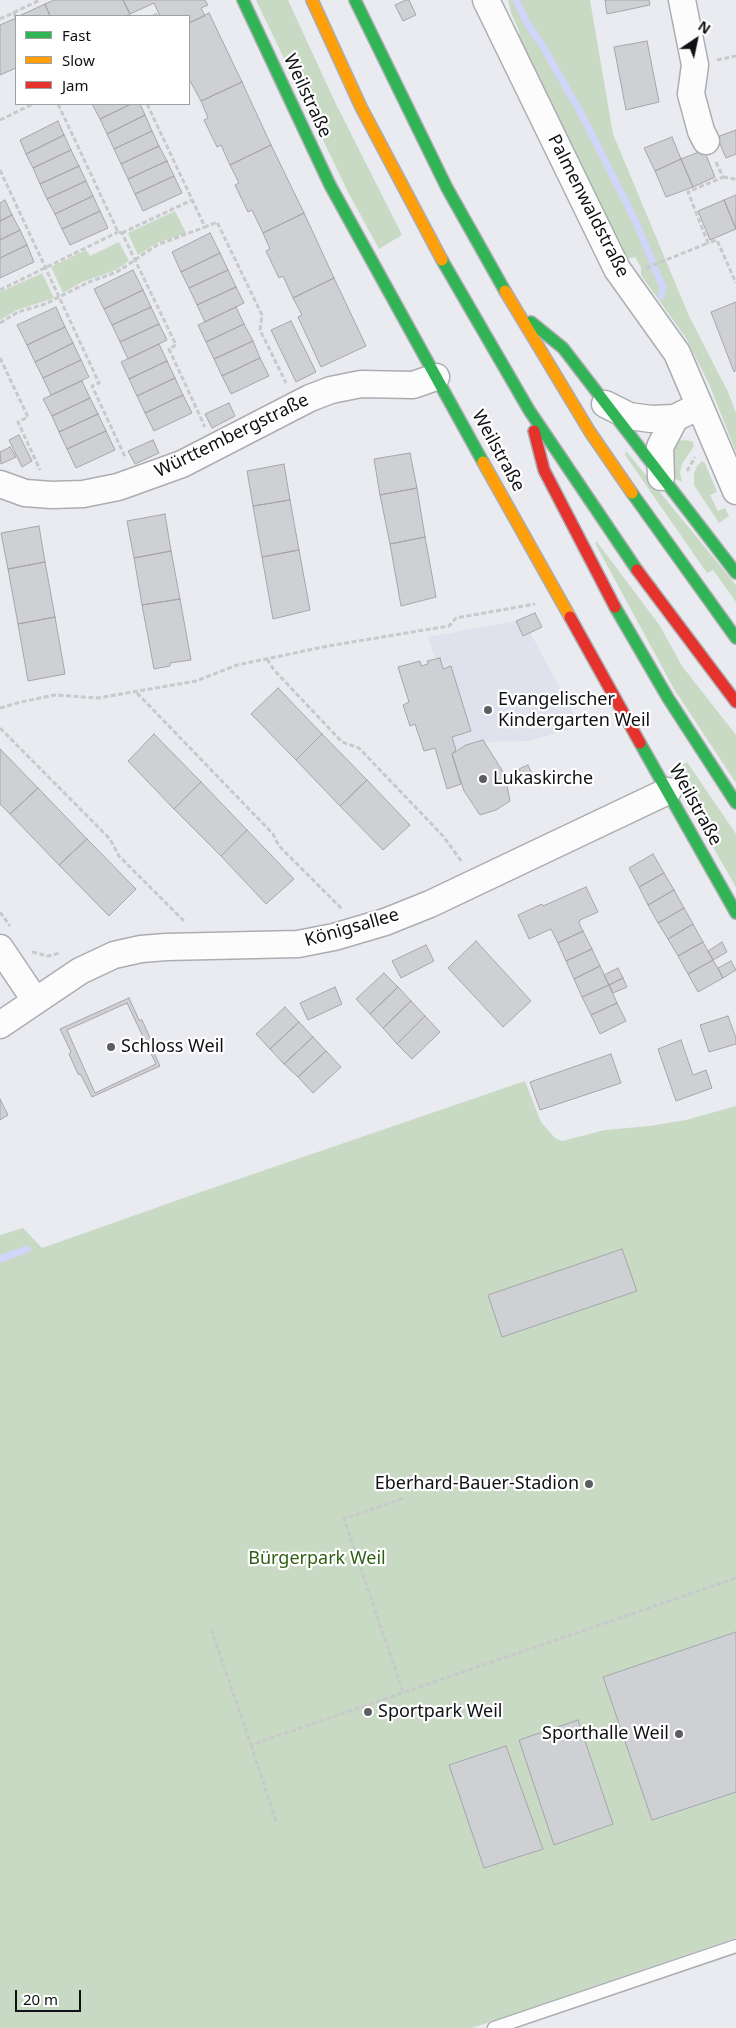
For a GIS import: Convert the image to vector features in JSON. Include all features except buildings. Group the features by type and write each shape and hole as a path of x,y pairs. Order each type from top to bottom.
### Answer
{"main road":[{"name":"Weilstraße","path":"243,0 330,186 736,913"},
{"path":"312,0 361,107 430,240 529,410 649,587 736,702"},
{"path":"354,0 447,188 517,313 600,447 652,524 736,638"},
{"path":"517,313 562,348 736,573"},
{"path":"529,410 544,470 582,546 621,619 668,698 736,803"}],"street":[{"name":"Palmenwaldstraße","path":"486,0 623,278 672,344 736,491"},
{"path":"682,0 695,64 691,94 701,131 706,141"},
{"name":"Württembergstraße","path":"0,484 25,493 52,495 83,494 137,481 168,470 215,448 321,393 341,387 374,384 408,385 436,377"},
{"path":"605,404 629,416 651,419 675,418 699,406"},
{"path":"661,477 660,447 675,418"},
{"name":"Königsallee","path":"0,1025 91,964 114,955 166,946 280,945 316,941 385,922 430,904 465,868 668,791"},
{"path":"6,939 36,1000"}],"lane":[{"path":"494,2028 736,1946"}],"path":[{"path":"0,19 40,0"},
{"path":"155,15 159,13"},
{"path":"0,120 31,105"},
{"path":"58,105 176,345 168,349 215,448"},
{"path":"147,105 205,227"},
{"path":"706,141 723,177"},
{"path":"0,170 99,383 92,386 137,481"},
{"path":"708,243 688,192 723,177 736,179"},
{"path":"0,290 45,267 192,200"},
{"path":"0,323 18,312 45,304 90,282 117,272 158,245 217,222 262,315 260,330 296,405"},
{"path":"623,278 717,240 736,283"},
{"path":"0,358 28,417 18,422 52,495"},
{"path":"0,708 55,695 98,698 137,693 196,681 237,665 449,626 456,618 560,598"},
{"path":"267,659 274,670 342,742 359,748 442,836 465,868"},
{"path":"137,693 273,834 279,846 346,911 338,913"},
{"path":"0,728 110,839 119,856 187,923 178,924"},
{"path":"0,912 6,939"},
{"path":"28,948 38,954 48,956 67,950"},
{"path":"403,1692 344,1519 404,1498"},
{"path":"251,1745 736,1578"},
{"path":"211,1629 276,1821"}],"shaded area":[{"name":"Evangelischer Kindergarten Weil","path":"516,621 523,636 530,632 575,716 568,730 528,741 485,742 483,740 456,750 452,754 461,784 447,789 435,749 424,751 415,724 410,726 403,705 409,702 398,667 420,661 422,666 428,664 427,661 435,659 428,637"}],"green space":[{"path":"256,0 288,0 334,100 402,235 379,249 348,192"},
{"path":"508,0 590,0 613,134 689,316 728,392 736,413 736,452 709,384 686,338 641,275 641,267 635,257 624,260 515,35 520,33 511,13"},
{"path":"175,211 186,233 157,243 138,255 128,233"},
{"path":"119,242 129,261 116,270 82,282 63,293 51,267 86,250 90,256"},
{"path":"42,273 54,298 17,310 0,320 0,292"},
{"path":"682,440 692,441 694,446 682,464 680,473 682,482 674,478 669,454 677,442"},
{"path":"626,451 736,585 736,602 713,570 707,573 625,455"},
{"path":"702,461 705,463 717,492 710,495 718,511 725,508 729,516 719,523 694,485 694,473"},
{"path":"597,542 660,626 682,666 736,735 736,783 674,689 595,543"},
{"path":"687,762 736,834 736,887 670,773"},
{"name":"Sportpark Weil","path":"525,1081 541,1122 555,1138 562,1141 605,1130 686,1120 736,1106 736,1938 472,2028 0,2028 0,1235 23,1228 42,1248"}],"waterway":[{"path":"516,0 528,25 542,45 582,115 636,222 653,263"},
{"path":"654,267 663,287 661,296"},
{"path":"0,1259 27,1249"}],"traffic: fast":[{"path":"243,0 330,185 483,462"},
{"path":"355,0 447,188 505,291"},
{"path":"442,260 529,410 637,570"},
{"path":"531,322 563,348 736,573"},
{"path":"632,493 736,638"},
{"path":"615,607 668,698 736,803"},
{"path":"640,743 736,913"}],"traffic: slow":[{"path":"312,0 361,107 442,260"},
{"path":"505,291 590,432 632,493"},
{"path":"483,462 570,617"}],"traffic: jam":[{"path":"534,431 544,470 615,607"},
{"path":"637,570 736,702"},
{"path":"570,617 640,743"}],"place":[{"name":"Evangelischer Kindergarten Weil","path":"488,710"},
{"name":"Lukaskirche","path":"483,779"},
{"name":"Schloss Weil","path":"111,1047"},
{"name":"Eberhard-Bauer-Stadion","path":"589,1484"},
{"name":"Sportpark Weil","path":"368,1712"},
{"name":"Sporthalle Weil","path":"679,1734"}],"park label":[{"name":"Bürgerpark Weil","path":"317,1559"}]}
